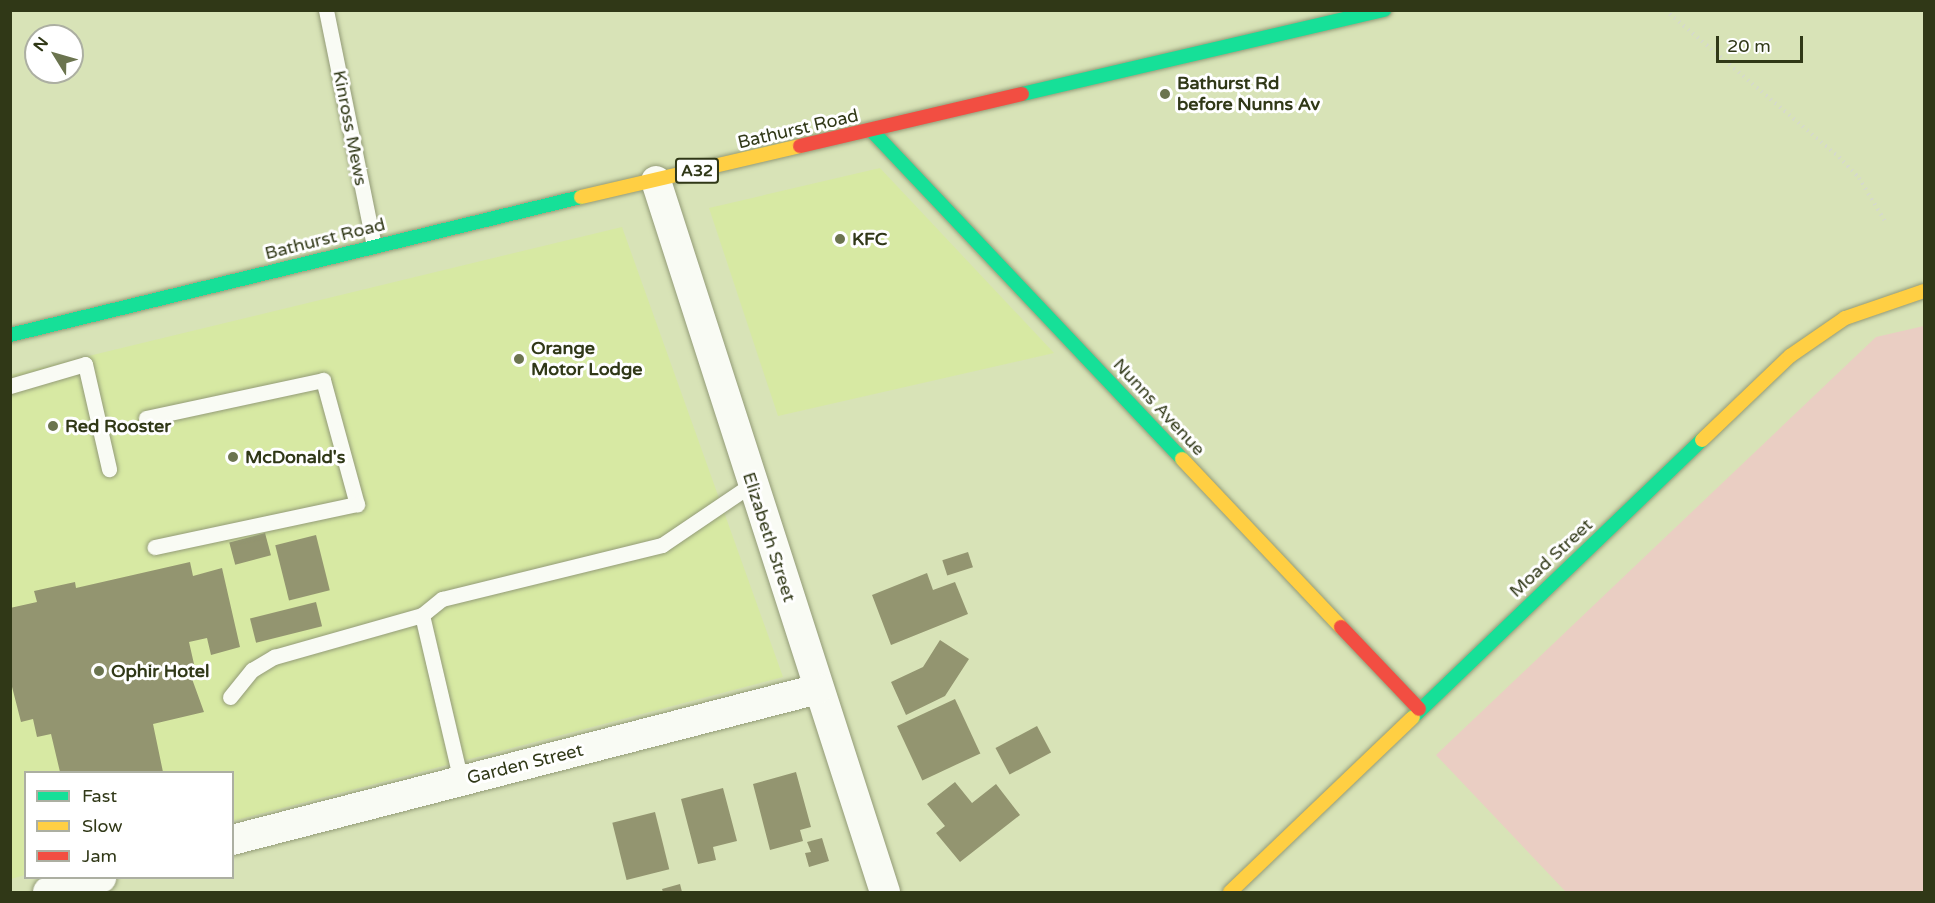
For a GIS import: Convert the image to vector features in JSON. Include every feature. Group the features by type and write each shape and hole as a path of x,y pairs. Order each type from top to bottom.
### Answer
{"main road":[{"name":"Bathurst Road","path":"10,335 374,245 872,131 1384,10"},
{"name":"Nunns Avenue","path":"872,131 1419,709"},
{"name":"Moad Street","path":"1230,892 1790,356 1845,318 1924,291"}],"street":[{"name":"Elizabeth Street","path":"656,181 818,690 885,892"},
{"name":"Garden Street","path":"234,839 818,690"},
{"path":"48,892 97,879"}],"lane":[{"name":"Kinross Mews","path":"326,10 374,245"},
{"path":"10,386 85,364 109,469"},
{"path":"146,418 323,380 357,504 155,547"},
{"path":"230,697 252,670 274,657 422,615 442,599 662,545 752,483"},
{"path":"422,615 460,781"}],"path":[{"path":"1665,10 1839,157 1859,178 1886,224"}],"shaded area":[{"path":"880,168 1054,353 778,416 709,208"},
{"path":"622,227 783,677 234,821 234,771 24,771 24,875 11,879 10,375"},
{"path":"1924,326 1924,892 1566,892 1436,755 1876,337"}],"building":[{"path":"265,533 271,555 235,565 229,543"},
{"path":"316,535 330,590 289,600 275,545"},
{"path":"968,552 973,567 947,576 942,560"},
{"name":"Ophir Hotel","path":"190,562 193,576 222,568 240,647 211,655 207,638 189,642 194,664 187,665 204,712 153,724 163,771 60,771 51,734 37,737 33,719 21,722 10,679 10,608 37,602 34,591 75,582 76,588"},
{"path":"927,573 933,590 955,582 968,614 891,645 872,595"},
{"path":"316,602 322,626 256,643 250,618"},
{"path":"940,640 969,659 945,696 906,715 891,682 923,667"},
{"path":"955,699 980,753 922,780 897,726"},
{"path":"1037,726 1051,752 1010,775 996,748"},
{"path":"796,772 811,827 800,830 803,841 770,850 753,784"},
{"path":"955,782 972,803 996,784 1020,815 960,862 936,833 945,826 927,804"},
{"path":"723,788 737,841 713,847 716,860 698,864 681,799"},
{"path":"655,812 669,869 627,880 612,823"},
{"path":"822,838 829,861 809,867 805,853 811,852 807,842"},
{"path":"680,884 682,892 663,892 662,889"}],"traffic: fast":[{"path":"1022,94 1384,10"},
{"path":"872,131 1182,459"},
{"path":"10,335 581,197"},
{"path":"1413,717 1702,440"}],"traffic: slow":[{"path":"581,197 800,146"},
{"path":"1702,440 1790,356 1845,318 1924,291"},
{"path":"1182,459 1341,627"},
{"path":"1230,892 1413,717"}],"traffic: jam":[{"path":"800,146 1022,94"},
{"path":"1341,627 1419,709"}],"place":[{"name":"Bathurst Rd before Nunns Av","path":"1165,94"},
{"name":"KFC","path":"840,239"},
{"name":"Orange Motor Lodge","path":"519,359"},
{"name":"Red Rooster","path":"53,426"},
{"name":"McDonald's","path":"233,457"},
{"name":"Ophir Hotel","path":"99,671"}]}
